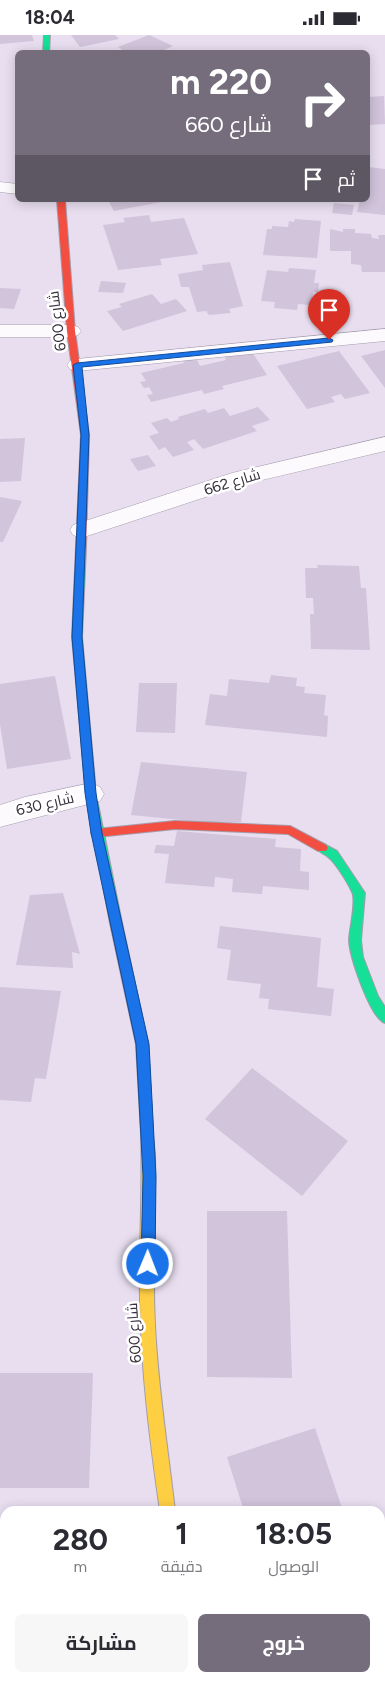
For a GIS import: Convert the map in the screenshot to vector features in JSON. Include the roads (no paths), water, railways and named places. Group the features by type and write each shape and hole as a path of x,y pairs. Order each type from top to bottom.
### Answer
{"main road":[{"path":"46,50 47,35"},
{"name":"شارع 600","path":"60,202 71,331 85,435 77,637 91,793 97,833 142,1044 150,1176 147,1299 156,1437 167,1506"},
{"path":"97,833 175,825 290,830 333,854 339,867 352,879 359,893 355,940 357,957 373,998 385,1018"}],"street":[{"path":"0,187 15,189"},
{"path":"77,365 376,336 385,325"},
{"path":"0,331 71,331"},
{"name":"شارع 662","path":"81,531 240,478 385,443"},
{"name":"شارع 630","path":"0,816 25,808 91,793"}]}
